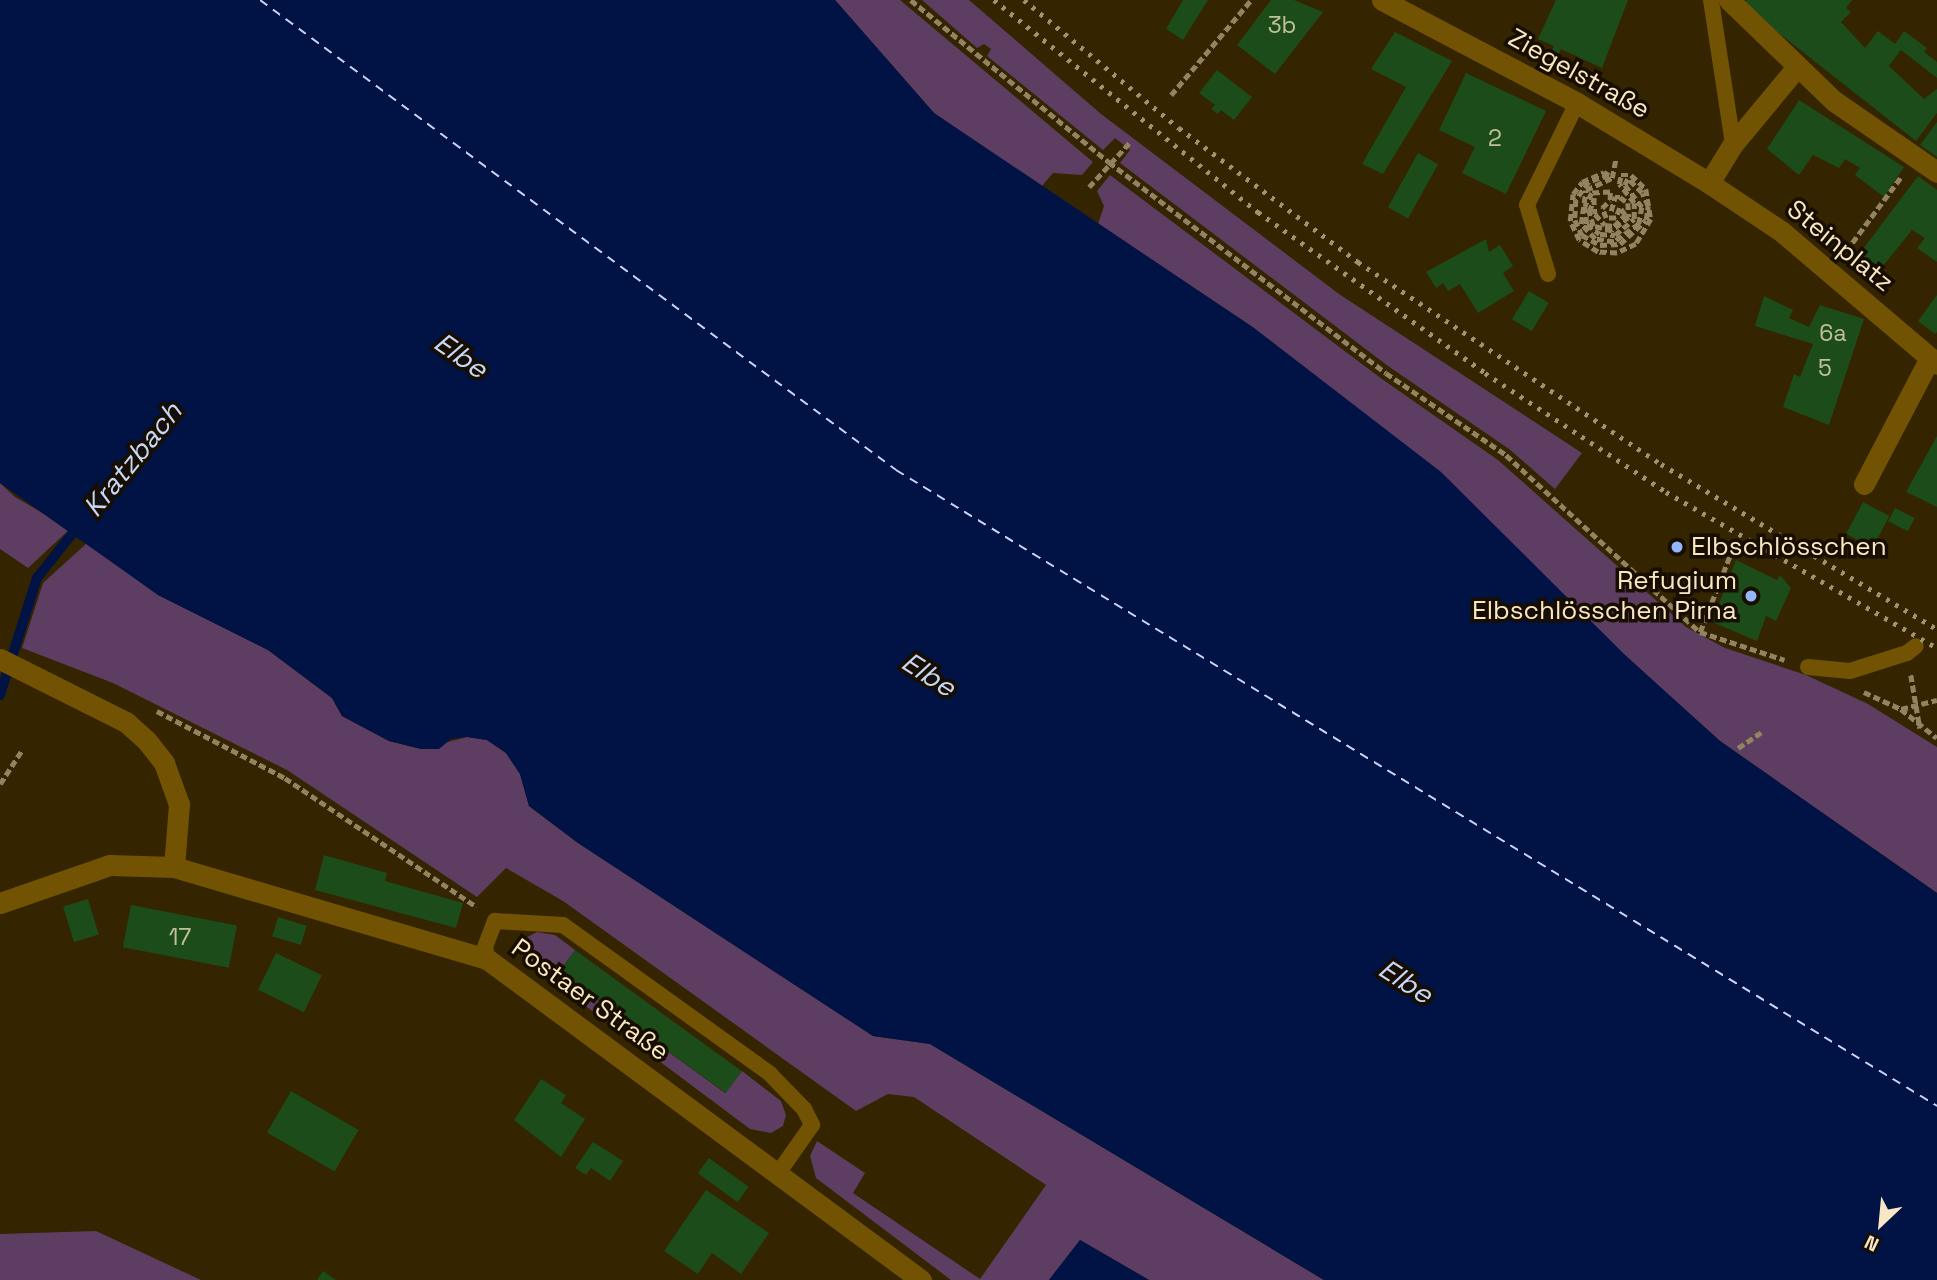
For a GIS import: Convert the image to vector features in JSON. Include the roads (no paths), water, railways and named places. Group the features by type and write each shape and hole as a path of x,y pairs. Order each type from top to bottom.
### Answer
{"street":[{"name":"Ziegelstraße","path":"1382,0 1577,103 1709,183"},
{"path":"1729,0 1796,68 1834,101 1937,172"},
{"path":"1709,183 1733,145 1796,68"},
{"name":"Steinplatz","path":"1709,183 1831,272 1934,361 1864,484"},
{"path":"0,659 126,722 147,741 164,763 179,804 174,867"},
{"name":"Postaer Straße","path":"0,903 110,865 174,867 487,960 779,1172 921,1280"}],"lane":[{"path":"1710,0 1733,145"},
{"path":"1548,274 1527,205 1577,103"},
{"path":"1808,667 1850,671 1911,649"},
{"path":"487,960 485,947 495,921 563,925 770,1074 804,1109 813,1125 779,1172"}],"water":[{"name":"Elbe","path":"0,0 835,0 934,113 1254,328 1441,472 1624,654 1720,741 1937,893 1937,1280 1324,1280 930,1044 873,1036 578,843 529,806 520,774 506,753 487,740 467,737 451,739 439,749 421,749 389,741 342,716 332,698 268,650 158,595 0,483"},
{"path":"1080,1240 1149,1280 1049,1280"}],"waterway":[{"name":"Kratzbach","path":"0,695 37,578 80,524"}],"railway":[{"path":"994,0 1258,212 1485,373 1666,492 1937,648"},
{"path":"1024,0 1179,128 1358,262 1661,464 1937,629"}],"place":[{"name":"Elbschlösschen","path":"1677,547"},
{"name":"Refugium Elbschlösschen Pirna","path":"1751,596"}]}
